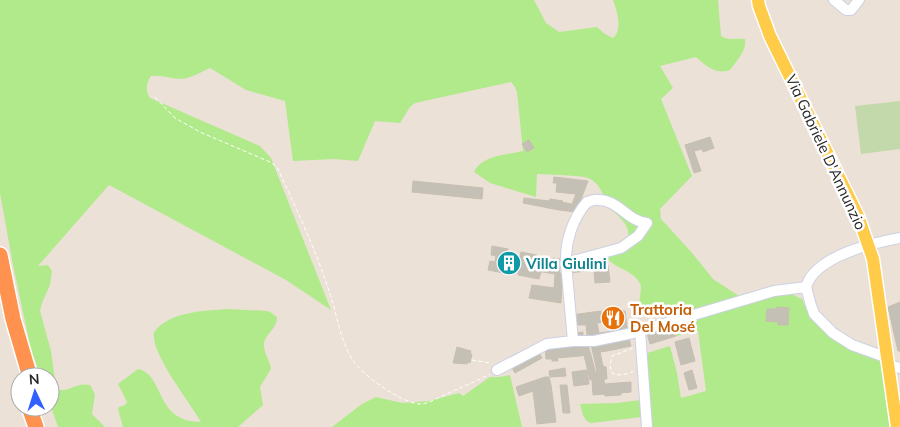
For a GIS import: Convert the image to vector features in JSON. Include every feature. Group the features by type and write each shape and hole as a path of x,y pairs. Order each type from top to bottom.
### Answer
{"highway":[{"path":"0,255 13,319 27,367"},
{"path":"0,298 17,367"}],"main road":[{"name":"Via Gabriele D'Annunzio","path":"758,0 770,36 858,216 868,244 875,270 892,364 897,427"}],"street":[{"path":"834,0 846,10 851,10 859,0"},
{"path":"566,263 621,248 638,236 647,223 639,223 612,204 600,200 587,202 578,213 570,234 566,263 573,341"},
{"path":"892,364 852,345 834,333 814,314 806,287 810,279 820,269 845,254 868,244 900,238"},
{"path":"497,370 547,344 594,341 640,331 774,292 806,287"},
{"path":"640,331 647,427"}],"path":[{"path":"155,97 175,118 277,167 316,253 347,350 357,367 367,376 402,398 419,404 469,386 497,370 492,364 472,360"},
{"path":"641,347 615,354 611,359 610,366 615,375 626,374 643,368"}],"green space":[{"path":"0,0 534,0 546,23 559,32 597,27 613,38 618,30 618,25 613,0 718,0 721,36 730,39 745,39 743,52 730,70 716,70 707,66 696,57 660,66 673,88 661,99 692,176 660,209 661,219 713,279 742,298 669,317 665,314 644,312 640,304 641,285 639,282 607,258 607,253 628,238 628,232 624,222 609,207 600,189 592,180 584,177 537,174 536,197 490,183 474,172 478,166 489,159 523,151 517,92 511,82 415,103 410,107 400,123 375,121 358,161 333,159 293,161 285,101 246,90 210,68 182,79 151,76 147,87 147,93 150,98 260,146 271,158 331,310 286,280 109,185 38,266 48,265 52,271 50,285 40,311 51,351 53,367 37,367 31,350 0,193"},
{"path":"900,101 900,149 861,154 855,106"},
{"path":"789,293 802,299 815,322 825,330 846,344 882,360 892,427 650,427 644,354 670,346 681,398 706,391 698,331 676,336 672,322"},
{"path":"228,309 267,311 277,317 275,325 264,342 264,349 271,369 260,387 263,405 238,427 123,427 118,409 127,402 118,384 138,369 147,373 153,379 168,407 175,414 186,420 201,422 164,364 154,341 154,332 161,325 178,316 188,313"},
{"path":"510,375 522,427 332,427 362,404 376,397 402,403 429,401 459,393 463,396 490,377"},
{"path":"85,384 90,385 95,394 92,414 105,427 58,427 55,417 60,417 60,390"},
{"path":"641,400 642,417 591,423 588,422 582,413 580,404 617,403"}],"building":[{"path":"710,137 714,148 703,152 702,149 694,151 701,171 694,173 685,145"},
{"path":"529,140 534,148 527,152 522,144"},
{"path":"554,177 588,181 576,212 559,210 561,202 572,204 576,194 556,192 557,183 553,183"},
{"path":"413,181 483,188 482,199 412,192"},
{"path":"524,198 563,201 559,210 523,203"},
{"name":"Villa Giulini","path":"492,246 508,249 507,255 520,257 521,252 537,255 536,264 529,263 528,267 535,268 535,271 541,272 539,279 518,275 519,269 505,267 504,273 488,270 490,261 495,262 496,256 491,255"},
{"path":"553,258 562,259 559,273 563,273 561,303 529,298 532,285 554,288 555,274 537,271 539,261 552,263"},
{"path":"599,258 602,266 594,270 569,273 568,267 580,266 579,260"},
{"path":"608,265 610,282 595,283 594,270 600,266"},
{"path":"900,302 900,351 898,351 888,307"},
{"path":"776,307 789,308 788,325 778,325 778,322 766,321 767,309 776,309"},
{"path":"601,311 601,314 625,311 628,334 576,339 575,333 583,332 583,337 587,336 586,325 572,325 571,315","holes":["618,320 620,330 599,333 597,323"]},
{"path":"672,322 676,336 650,344 646,330"},
{"path":"628,336 631,346 607,351 605,341"},
{"path":"689,338 695,361 681,365 675,342"},
{"path":"605,341 607,351 600,352 603,366 596,367 591,344"},
{"path":"588,345 591,355 557,358 558,361 546,359 545,349 550,346"},
{"path":"457,347 471,351 470,363 453,363"},
{"path":"538,351 542,358 515,373 511,366"},
{"path":"584,355 591,355 597,379 590,380"},
{"path":"596,367 606,367 607,379 597,379"},
{"path":"565,368 566,376 550,377 549,371"},
{"path":"587,370 589,384 574,386 572,372"},
{"path":"692,370 697,388 689,390 684,373"},
{"path":"549,377 551,385 556,422 537,424 533,391 519,396 516,387"},
{"path":"604,379 605,394 593,395 592,380"},
{"path":"631,382 631,392 605,396 604,384"},
{"path":"560,385 567,385 570,413 563,413"}],"place":[{"name":"Villa Giulini","path":"509,263"},
{"name":"Trattoria Del Mosé","path":"613,318"}]}
